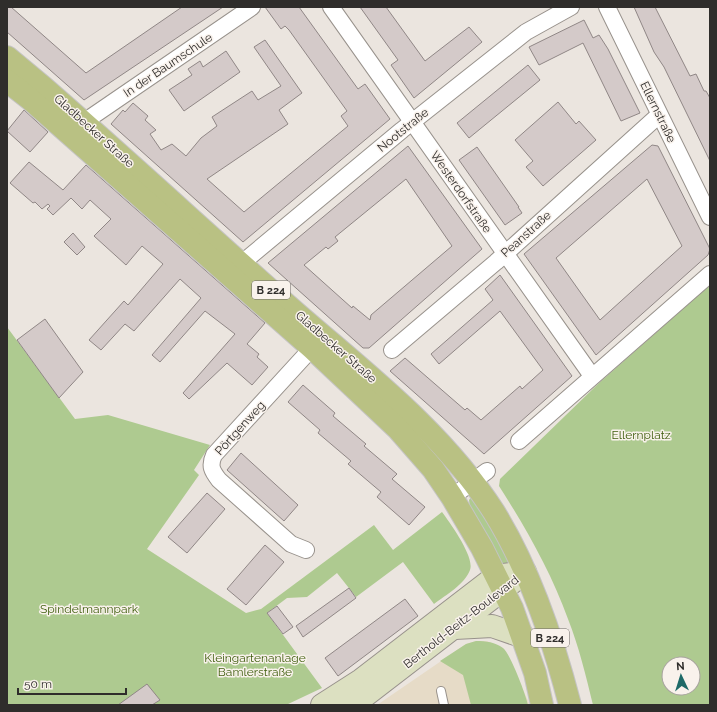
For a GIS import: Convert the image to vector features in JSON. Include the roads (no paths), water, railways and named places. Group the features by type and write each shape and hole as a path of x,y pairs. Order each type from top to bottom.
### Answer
{"main road":[{"name":"Gladbecker Straße","path":"7,57 84,122 404,408 455,461 480,477 493,511 525,572 559,662 570,705"},
{"name":"Gladbecker Straße","path":"7,81 30,98 312,348 398,430 433,469 452,497 500,583 524,637 536,673 542,705"},
{"name":"Berthold-Beitz-Boulevard","path":"475,591 484,569 486,556"},
{"name":"Berthold-Beitz-Boulevard","path":"322,705 361,680 475,591 500,583 525,572"},
{"name":"Berthold-Beitz-Boulevard","path":"353,705 455,628 500,583"},
{"path":"455,628 492,626 524,637"}],"street":[{"name":"In der Baumschule","path":"84,122 252,7"},
{"name":"Westerdorfstraße","path":"331,7 504,254 592,376"},
{"name":"Nootstraße","path":"242,263 412,122 526,32 571,7"},
{"name":"Ellernstraße","path":"607,7 659,116 710,217"},
{"name":"Peanstraße","path":"392,350 504,254 659,116"},
{"path":"519,441 710,274"},
{"name":"Pörtgenweg","path":"306,550 290,544 219,480 213,473 211,462 214,455 312,348"},
{"path":"452,497 480,477"}],"lane":[{"path":"441,691 444,705"}],"park label":[{"name":"Ellernplatz","path":"641,435"},
{"name":"Spindelmannpark","path":"89,609"},
{"name":"Kleingartenanlage Bamlerstraße","path":"255,665"}]}
